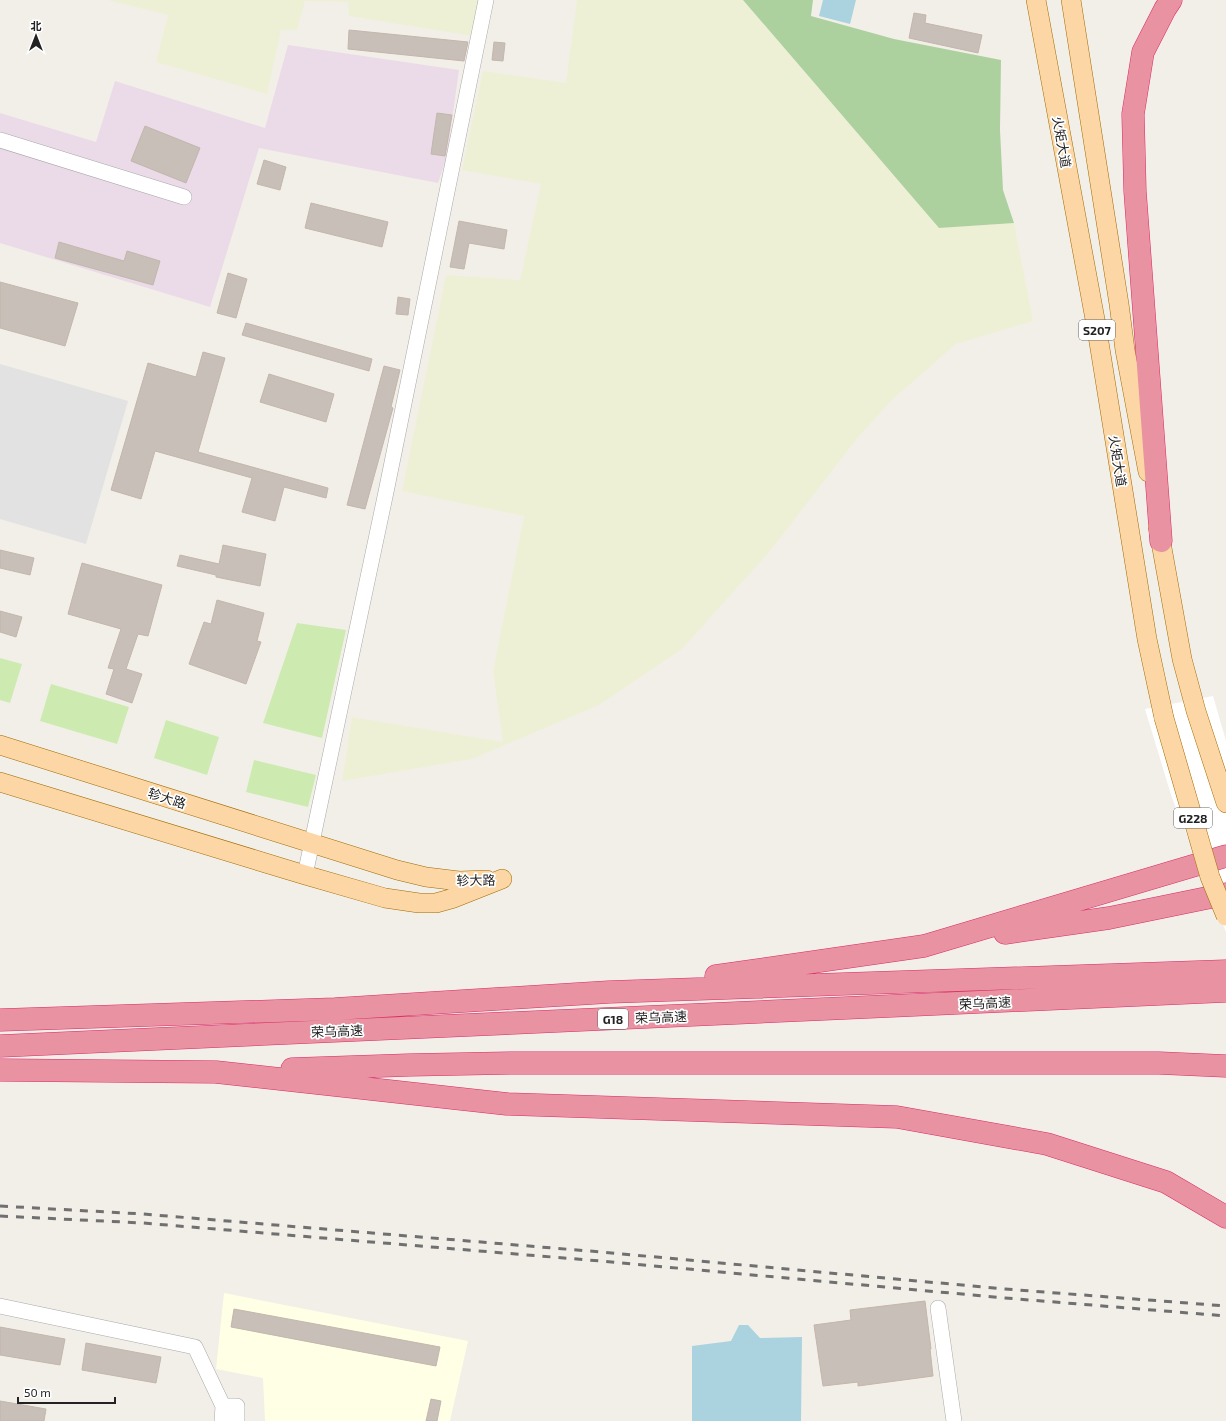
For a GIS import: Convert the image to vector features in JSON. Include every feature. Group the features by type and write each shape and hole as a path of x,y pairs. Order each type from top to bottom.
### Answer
{"highway":[{"path":"1161,541 1135,191 1133,114 1144,52 1165,9 1172,0"},
{"path":"924,946 1226,856"},
{"path":"610,992 1110,918 1226,894"},
{"name":"荣乌高速","path":"0,1020 335,1009 610,992 1226,971"},
{"name":"荣乌高速","path":"0,1046 1226,991"},
{"path":"0,1070 216,1072 409,1064 511,1063 1159,1063 1226,1066"},
{"path":"216,1072 507,1104 897,1117 1047,1144 1166,1182 1226,1217"}],"main road":[{"name":"火矩大道","path":"1036,0 1097,330 1144,624 1164,718 1210,877 1226,916"},
{"name":"火矩大道","path":"1071,0 1125,350 1182,659 1196,711 1226,803"},
{"name":"轸大路","path":"0,745 397,870 426,877 459,881 502,879 454,898 436,903 419,903 385,898 0,782"}],"street":[{"path":"305,875 385,500 486,0"},
{"path":"0,140 184,197"},
{"path":"0,1306 195,1346 232,1411 222,1421"},
{"path":"938,1308 954,1421"}],"shaded area":[{"path":"108,0 486,0 479,37 349,16 348,2 305,1 297,30 281,30 267,94 156,62 168,15"},
{"path":"577,0 743,0 939,228 1014,223 1033,321 956,344 893,399 859,436 770,551 682,649 599,705 472,759 342,781 352,717 503,742 493,671 524,516 402,491 446,275 520,280 541,184 462,170 483,71 566,83"},
{"path":"288,45 459,70 447,156 438,183 259,148 210,307 0,243 0,113 96,142 115,81 265,128"},
{"path":"0,364 128,401 86,544 0,519"},
{"path":"224,1293 468,1341 450,1421 265,1421 263,1378 216,1369"}],"green space":[{"path":"743,0 813,0 811,16 894,39 1001,60 1000,130 1003,190 1014,223 939,228"},
{"path":"297,623 346,630 322,738 263,723"},
{"path":"0,658 22,664 10,703 0,700"},
{"path":"51,684 129,707 117,744 40,721"},
{"path":"166,720 219,737 207,775 154,758"},
{"path":"254,760 316,775 308,807 246,792"}],"water":[{"path":"823,0 856,0 850,24 819,16"},
{"path":"739,1325 748,1325 760,1338 802,1337 801,1421 692,1421 692,1346 731,1341"}],"pier":[{"path":"1213,696 1226,741 1226,932 1172,798 1145,709"}],"building":[{"path":"914,13 926,15 925,23 982,35 978,53 909,38"},
{"path":"349,30 468,42 464,61 348,49"},
{"path":"494,42 505,43 503,61 492,60"},
{"path":"437,113 452,115 445,156 431,154"},
{"path":"145,126 200,148 186,183 131,161"},
{"path":"264,160 286,167 280,190 257,184"},
{"path":"311,203 388,222 382,247 305,228"},
{"path":"459,221 507,230 504,249 469,243 464,269 450,267"},
{"path":"59,242 124,261 127,251 160,261 153,285 55,258"},
{"path":"228,273 247,279 236,318 217,313"},
{"path":"0,282 78,303 65,346 0,328"},
{"path":"398,297 410,299 408,315 396,314"},
{"path":"246,323 372,359 369,371 242,335"},
{"path":"203,352 225,358 198,452 328,488 326,498 284,487 275,521 242,512 252,478 155,451 141,499 111,490 148,363 196,377"},
{"path":"384,366 400,370 391,407 393,408 365,509 347,505"},
{"path":"269,374 334,394 326,422 260,402"},
{"path":"223,545 266,554 260,586 216,577 216,575 177,566 180,555 219,564"},
{"path":"0,550 34,558 30,575 0,568"},
{"path":"82,563 162,585 148,636 138,634 126,669 142,674 132,703 106,694 114,669 108,668 121,629 68,614"},
{"path":"217,600 264,613 257,641 261,642 246,684 189,664 204,622 211,624"},
{"path":"0,611 22,617 16,637 0,632"},
{"path":"925,1301 933,1376 858,1386 858,1382 823,1386 814,1325 851,1320 850,1310"},
{"path":"234,1309 440,1347 436,1366 231,1327"},
{"path":"0,1327 65,1339 60,1365 0,1355"},
{"path":"86,1343 161,1357 156,1383 82,1370"},
{"path":"431,1399 441,1401 437,1421 426,1421"},
{"path":"0,1401 46,1409 44,1421 0,1421"}],"railway":[{"path":"0,1206 143,1214 601,1252 1005,1289 1226,1306"},
{"path":"0,1216 143,1223 600,1261 1005,1298 1226,1316"}]}
